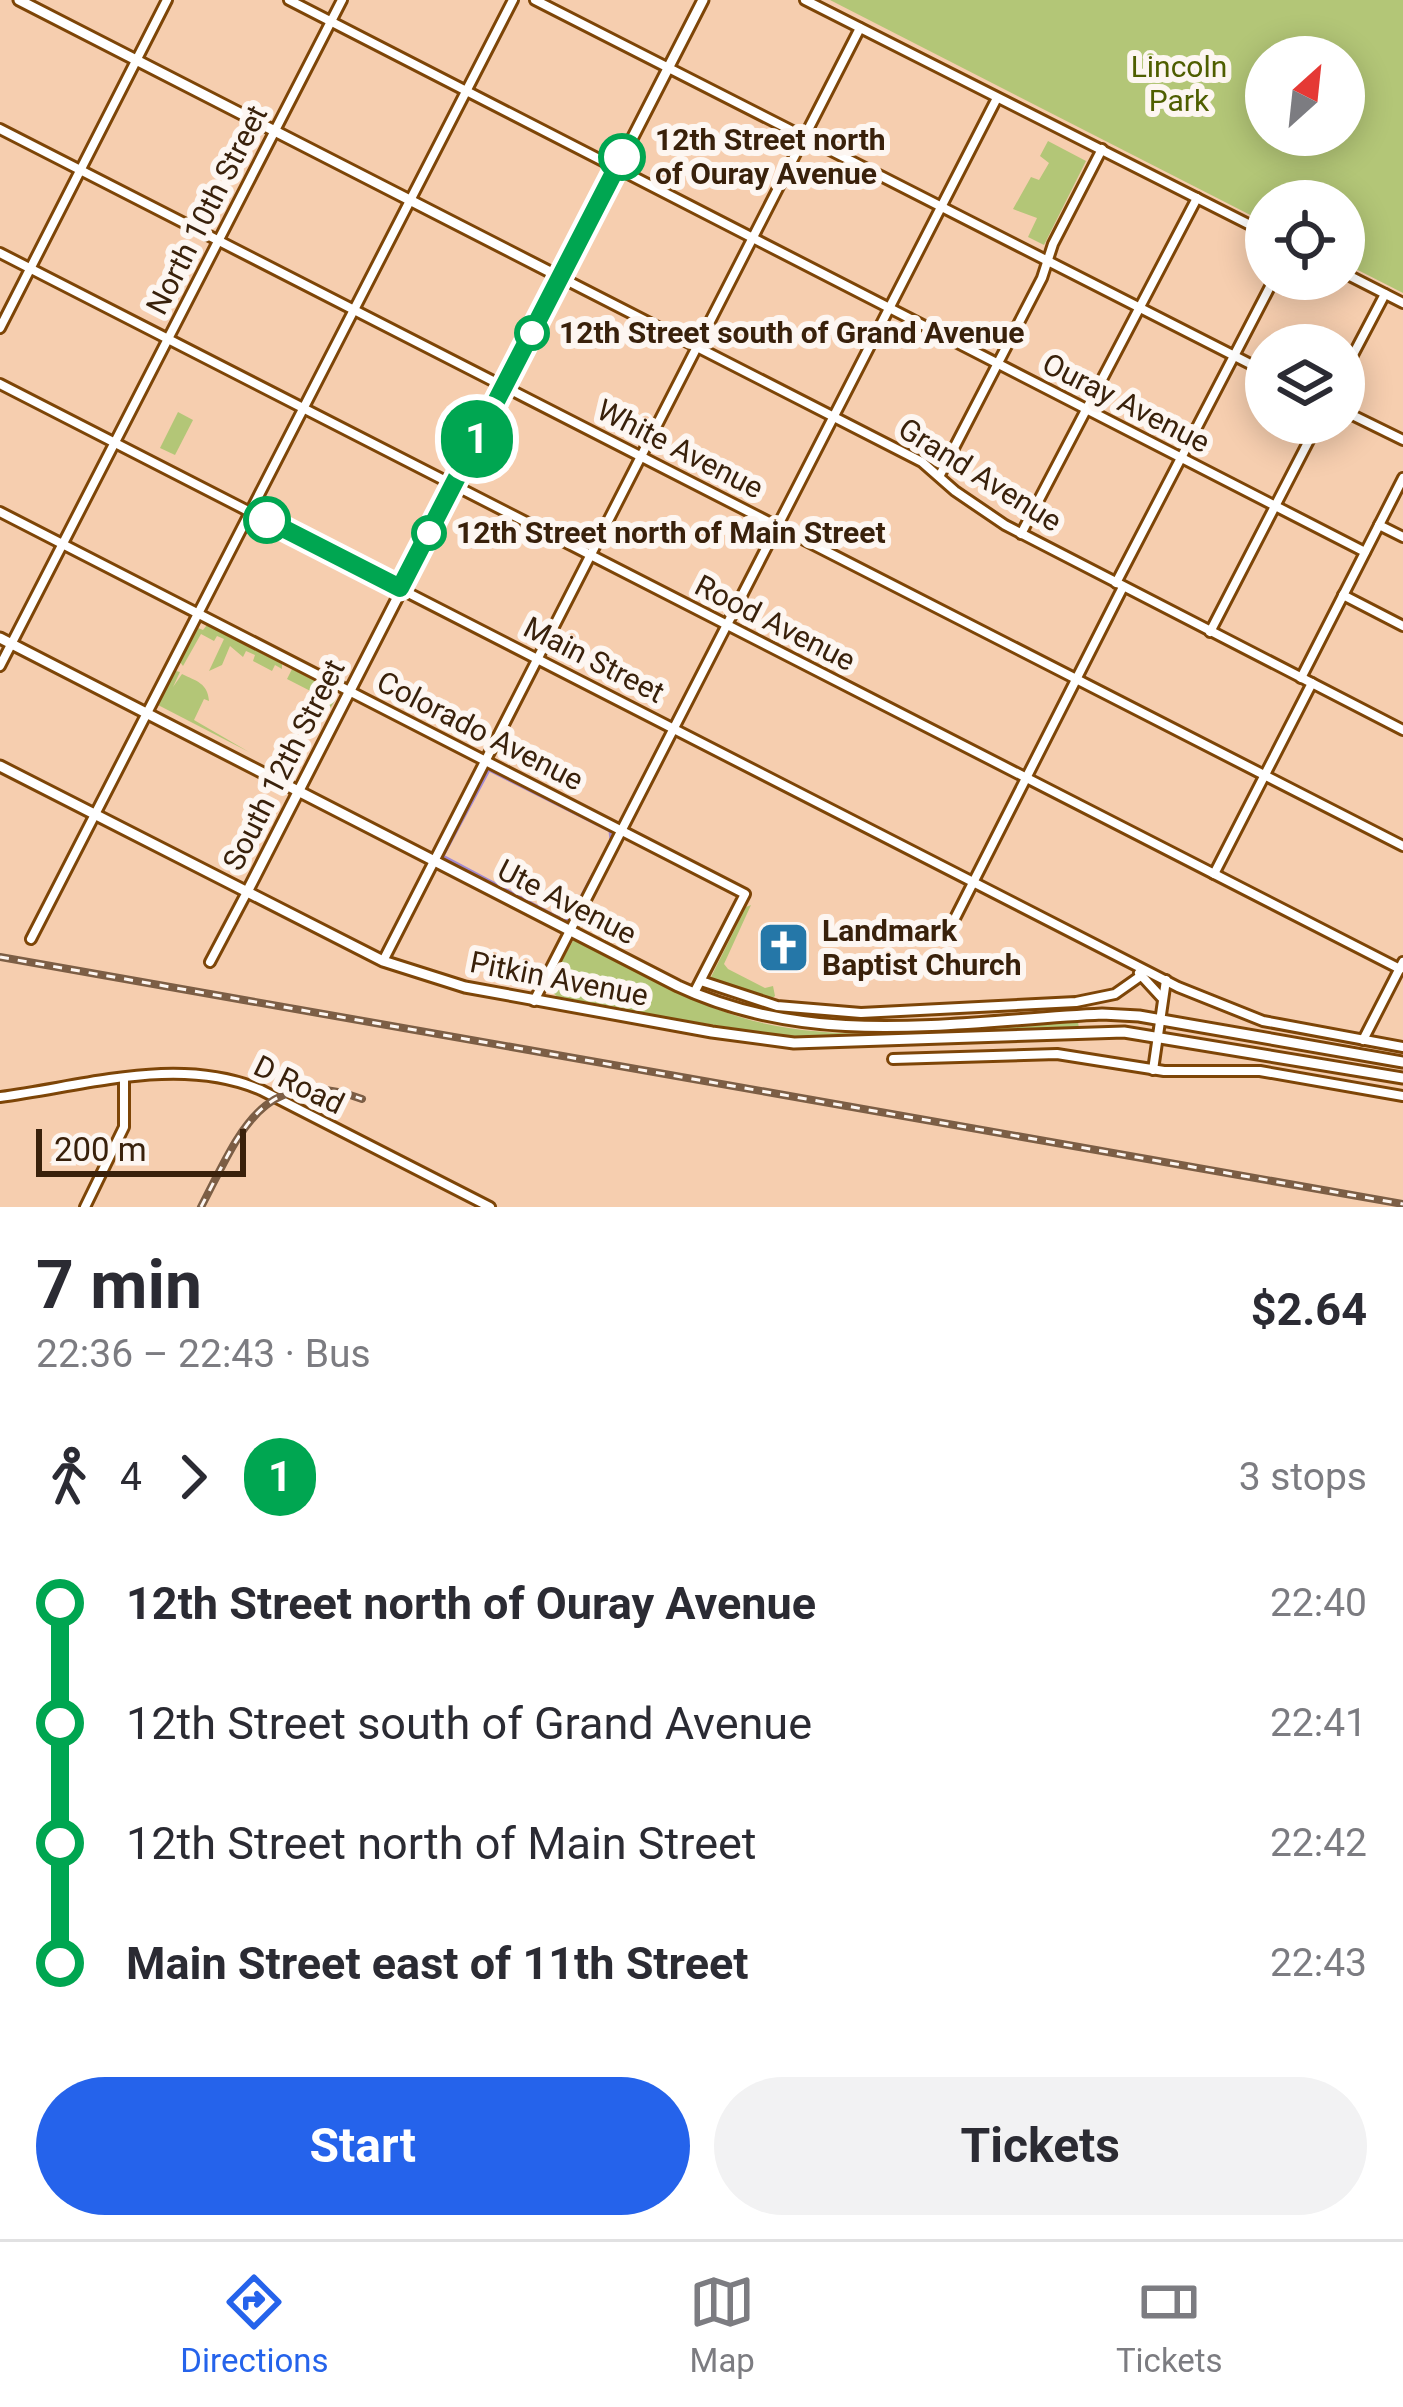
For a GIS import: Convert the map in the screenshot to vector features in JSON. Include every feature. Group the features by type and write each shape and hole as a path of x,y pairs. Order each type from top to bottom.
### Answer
{"main road":[{"name":"Grand Avenue","path":"19,0 560,277"},
{"name":"South 12th Street","path":"247,892 703,0"},
{"name":"Ute Avenue","path":"0,638 694,993 754,1015 821,1026 1102,1014 1159,1018 1403,1062"},
{"name":"Pitkin Avenue","path":"0,766 383,961 437,980 534,1001 794,1043 1109,1031 1157,1035 1403,1078"}],"street":[{"path":"0,328 167,0"},
{"name":"Ouray Avenue","path":"289,0 1365,552"},
{"name":"North 10th Street","path":"0,666 342,0"},
{"path":"32,939 513,0"},
{"path":"535,0 1245,362"},
{"path":"806,0 1245,222"},
{"path":"383,961 860,28"},
{"path":"534,1001 997,98"},
{"name":"White Avenue","path":"0,129 1403,845"},
{"path":"940,475 1042,278 1102,149"},
{"path":"1021,534 1197,198"},
{"name":"Rood Avenue","path":"0,254 1401,965"},
{"name":"Grand Avenue","path":"560,277 922,462 968,500 1021,534 1403,730"},
{"path":"1365,284 1403,303"},
{"path":"1365,332 1385,294"},
{"path":"947,934 1076,679 1180,458 1263,300"},
{"name":"Main Street","path":"0,384 1166,980 1248,1017 1403,1047"},
{"path":"1365,421 1403,440"},
{"path":"1210,632 1307,444"},
{"path":"1301,677 1403,478"},
{"name":"Colorado Avenue","path":"0,512 745,895 701,981"},
{"path":"1379,525 1403,537"},
{"path":"1343,595 1403,626"},
{"path":"1214,874 1312,683"},
{"name":"South 12th Street","path":"210,962 247,892"},
{"path":"1085,939 1142,975 1162,998"},
{"path":"1364,1040 1401,965"},
{"path":"694,993 701,981 777,1006 861,1013 1076,1002 1115,994 1142,975"},
{"path":"1153,1070 1166,980"},
{"path":"893,1059 1057,1054 1153,1070 1261,1071 1403,1096"},
{"name":"D Road","path":"0,1097 196,1072 236,1080 490,1207"},
{"path":"86,1207 124,1127 124,1079"}],"green space":[{"name":"Lincoln Park","path":"830,0 1403,0 1403,293 1365,274 1365,180 1245,180 1245,212"},
{"path":"1048,141 1086,161 1044,245 1028,237 1037,218 1013,209 1031,177 1039,180 1049,163 1040,156"},
{"path":"178,412 193,420 175,455 160,448"},
{"path":"207,625 282,664 282,669 275,665 272,671 253,661 255,655 246,651 243,657 230,646 222,665 209,671 224,639 217,636 214,641 201,634 183,666 180,662 198,628"},
{"path":"292,669 335,691 336,699 314,734 314,720 326,699 287,679"},
{"path":"176,671 180,672 173,687 182,674 200,683 208,695 209,701 204,699 194,720 249,752 158,705"},
{"path":"751,905 724,964 765,988 773,986 775,996 770,1000 718,984 711,977"},
{"path":"574,939 697,1001 779,1026 863,1034 1078,1022 1079,1028 898,1038 795,1038 561,1000 551,991 551,980"}],"waterway":[{"path":"593,874 565,921 443,856 489,770 610,831 611,840"}],"railway":[{"path":"0,957 1403,1204"},
{"path":"201,1207 243,1131 277,1098 300,1090 328,1090 362,1099"}],"bus line":[{"name":"1","path":"267,520 400,588 622,157"}],"place":[{"name":"12th Street north of Ouray Avenue","path":"622,157"},
{"name":"12th Street south of Grand Avenue","path":"532,333"},
{"name":"12th Street north of Main Street","path":"429,533"},
{"name":"Landmark Baptist Church","path":"783,948"}]}
